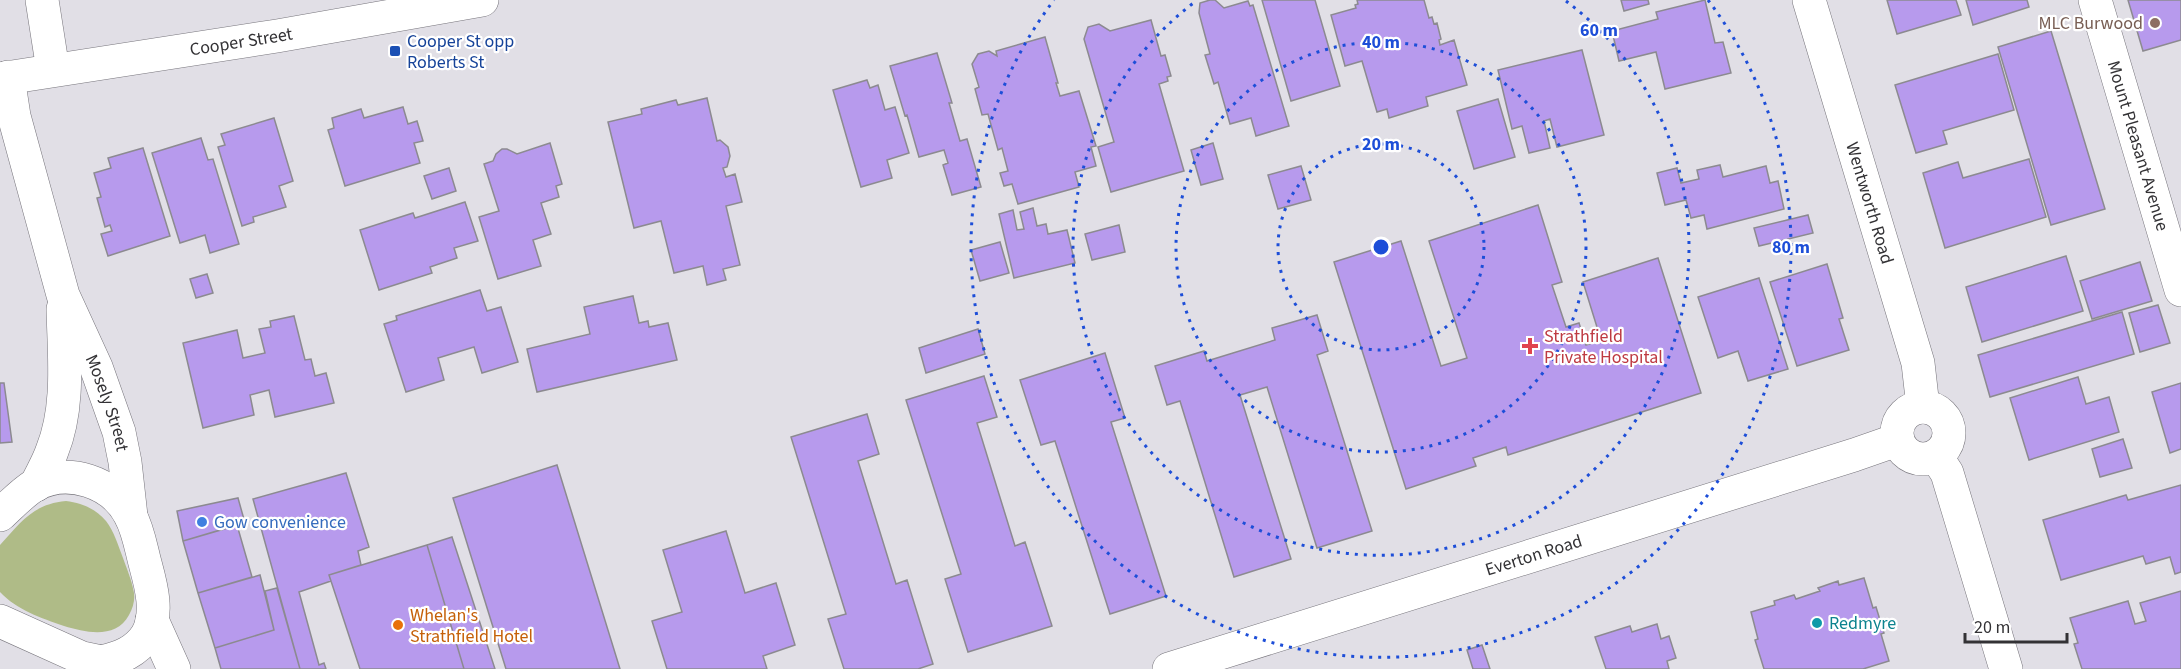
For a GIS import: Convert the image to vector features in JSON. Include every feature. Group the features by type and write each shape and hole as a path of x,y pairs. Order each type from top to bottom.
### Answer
{"street":[{"path":"42,0 53,70"},
{"name":"Cooper Street","path":"4,78 277,36 482,0"},
{"name":"Wentworth Road","path":"1809,0 1918,363 1923,407"},
{"name":"Mount Pleasant Avenue","path":"2095,0 2181,290"},
{"name":"Mosely Street","path":"4,78 63,295 96,367 119,432 131,516"},
{"name":"Mosely Street","path":"36,485 53,450 62,412 63,295"},
{"path":"1923,407 1939,412 1945,418 1950,435 1947,444 1936,456 1928,459 1912,458 1905,453 1897,440 1896,432 1902,417 1908,412 1923,407"},
{"name":"Everton Road","path":"1169,669 1897,440"},
{"path":"1936,456 1947,473 2006,669"},
{"path":"0,515 36,485 61,478 83,479 111,492 131,516 152,591 152,620 147,633 139,645 107,666 82,658 0,621"},
{"path":"152,620 174,669"}],"green space":[{"path":"66,501 88,507 106,521 116,538 129,575 134,596 132,610 123,623 109,631 82,631 55,623 22,609 0,592 0,545 21,522 36,510"}],"building":[{"path":"1215,0 1224,8 1248,1 1250,6 1253,5 1289,126 1256,136 1251,118 1230,124 1218,82 1214,84 1205,55 1210,54 1199,13 1200,3"},
{"path":"1262,0 1315,0 1340,86 1291,101"},
{"path":"1357,0 1424,0 1429,18 1432,17 1434,24 1437,23 1441,39 1439,40 1440,45 1454,40 1467,85 1426,97 1428,106 1389,118 1387,109 1377,112 1362,61 1345,66 1331,15 1356,8"},
{"path":"1621,0 1648,0 1649,4 1624,11"},
{"path":"1705,0 1715,43 1723,42 1731,73 1665,89 1656,52 1619,61 1612,31 1658,19 1656,12"},
{"path":"1887,0 1956,0 1961,15 1897,34"},
{"path":"1966,0 2027,0 2029,7 1973,25"},
{"name":"MLC Burwood","path":"2128,0 2181,0 2181,40 2143,51"},
{"path":"1151,20 1161,56 1165,55 1171,76 1167,77 1168,81 1159,84 1184,171 1111,192 1098,147 1114,142 1084,39 1088,27 1099,24 1110,31"},
{"path":"2051,31 2105,209 2051,225 1998,47"},
{"path":"1045,37 1060,96 1079,91 1096,146 1091,147 1096,166 1075,172 1079,187 1018,204 1012,184 1004,186 1000,173 1008,171 1002,148 998,150 988,114 982,115 975,89 979,87 972,64 978,54 989,51 997,56 996,51"},
{"path":"1582,50 1604,135 1557,147 1550,119 1544,121 1550,148 1529,153 1522,126 1512,129 1498,70"},
{"path":"937,53 952,103 949,103 960,141 967,139 981,187 952,195 943,165 948,163 944,150 919,157 890,66"},
{"path":"1998,54 2014,110 1943,131 1947,144 1916,153 1895,85"},
{"path":"867,80 870,88 878,85 885,110 895,107 909,153 887,160 892,178 861,187 833,90"},
{"path":"707,98 717,141 720,140 728,147 730,156 727,167 723,168 726,177 735,174 742,202 726,206 740,265 723,269 726,280 707,285 703,266 674,273 661,221 634,228 608,122 642,114 641,109 676,100 678,105"},
{"path":"1498,99 1515,157 1474,169 1457,111"},
{"path":"403,107 408,124 417,121 423,141 414,143 420,163 345,186 328,130 334,128 332,118 361,109 364,118"},
{"path":"274,118 293,181 279,186 286,207 253,217 254,222 242,226 218,147 225,145 221,134"},
{"path":"201,138 208,160 213,159 239,244 210,253 205,235 180,243 152,153"},
{"path":"550,143 562,184 556,186 559,197 541,203 551,234 533,240 541,266 498,279 479,217 499,211 484,164 493,161 502,149 517,154"},
{"path":"1213,143 1223,179 1201,185 1191,150"},
{"path":"143,148 170,236 108,256 101,234 112,231 110,225 105,227 97,198 101,197 94,173 111,168 108,158"},
{"path":"2029,159 2046,217 1945,248 1923,173 1958,162 1963,178"},
{"path":"1720,165 1723,177 1766,166 1770,183 1778,181 1784,209 1707,229 1704,215 1691,218 1686,200 1665,205 1657,173 1677,168 1681,183 1699,179 1697,170"},
{"path":"1301,166 1311,200 1278,209 1268,175"},
{"path":"449,168 456,191 432,199 424,176"},
{"path":"465,202 478,241 454,248 457,258 430,267 432,273 379,290 360,230 413,213 415,218"},
{"name":"Strathfield Private Hospital","path":"1538,205 1562,282 1552,285 1566,327 1579,323 1586,345 1601,340 1583,282 1658,258 1701,393 1508,455 1506,447 1473,458 1476,466 1406,489 1334,262 1401,241 1441,366 1467,358 1429,241"},
{"path":"1033,208 1037,226 1046,224 1048,234 1067,230 1075,263 1014,278 999,214 1013,210 1017,230 1024,229 1020,212"},
{"path":"1808,215 1813,233 1759,246 1754,228"},
{"path":"1119,225 1125,252 1092,260 1085,234"},
{"path":"1000,242 1009,273 980,281 971,250"},
{"path":"2066,256 2083,311 1982,342 1966,287"},
{"path":"2140,262 2152,301 2092,319 2080,281"},
{"path":"1827,264 1843,318 1839,319 1849,350 1797,366 1770,282"},
{"path":"207,274 213,293 196,298 190,279"},
{"path":"1759,278 1788,369 1748,381 1738,351 1718,358 1698,297"},
{"path":"480,290 487,311 501,307 518,362 482,373 474,347 438,358 444,380 406,392 384,324 397,320 396,316"},
{"path":"633,296 639,323 648,321 649,327 668,323 677,360 537,392 527,349 590,334 584,307"},
{"path":"2158,305 2170,343 2140,352 2129,313"},
{"path":"2122,312 2134,354 1990,397 1978,355"},
{"path":"1317,315 1328,351 1317,355 1372,531 1317,548 1267,387 1240,395 1291,559 1234,577 1180,401 1167,405 1155,366 1204,351 1207,361 1275,340 1272,328"},
{"path":"294,316 305,360 311,359 315,376 326,373 334,403 275,417 269,390 250,395 254,415 203,428 183,343 237,330 243,358 265,353 259,329 271,327 270,321"},
{"path":"978,329 985,354 926,373 919,348"},
{"path":"1105,353 1125,418 1111,422 1166,596 1110,614 1055,441 1041,445 1020,380"},
{"path":"984,376 997,417 977,423 1015,546 1025,542 1052,626 968,652 945,579 961,574 906,400"},
{"path":"2078,377 2086,404 2109,397 2119,432 2029,460 2010,398"},
{"path":"0,383 4,383 12,442 0,443"},
{"path":"2181,383 2181,449 2170,453 2152,392"},
{"path":"867,414 879,454 858,461 896,584 907,580 933,664 918,669 844,669 828,619 846,614 791,437"},
{"path":"2123,439 2132,468 2100,477 2092,449"},
{"path":"557,465 620,669 506,669 453,498"},
{"path":"346,473 369,547 358,551 361,565 329,575 331,581 299,592 319,665 324,663 326,669 300,669 253,499"},
{"path":"2181,485 2181,572 2175,574 2170,557 2146,564 2143,556 2061,580 2043,520 2126,495 2128,500"},
{"path":"238,498 245,523 183,541 177,511"},
{"path":"237,525 252,577 198,593 183,541"},
{"path":"726,531 745,593 776,583 795,645 763,656 767,669 667,669 652,621 682,612 663,550"},
{"path":"452,537 495,669 464,669 427,545"},
{"name":"Whelan's Strathfield Hotel","path":"427,545 464,669 360,669 329,575"},
{"path":"260,575 274,630 215,648 198,593"},
{"name":"Redmyre","path":"1864,578 1884,633 1881,634 1889,661 1863,669 1764,669 1755,640 1758,639 1751,612 1775,605 1774,601 1794,595 1796,599 1820,591 1818,588 1838,581 1839,585"},
{"path":"277,588 300,669 221,669 215,648 274,630 265,591"},
{"path":"2181,591 2181,669 2082,669 2074,644 2078,643 2070,618 2128,601 2135,624 2146,621 2140,603"},
{"path":"1657,624 1661,639 1669,636 1676,658 1667,661 1669,669 1606,669 1595,637 1630,626 1632,632"},
{"path":"1482,645 1490,669 1473,669 1467,650"}],"place":[{"name":"MLC Burwood","path":"2155,23"},
{"name":"Cooper St opp Roberts St","path":"395,51"},
{"name":"Strathfield Private Hospital","path":"1530,346"},
{"name":"Gow convenience","path":"202,522"},
{"name":"Redmyre","path":"1817,623"},
{"name":"Whelan's Strathfield Hotel","path":"398,625"}]}
